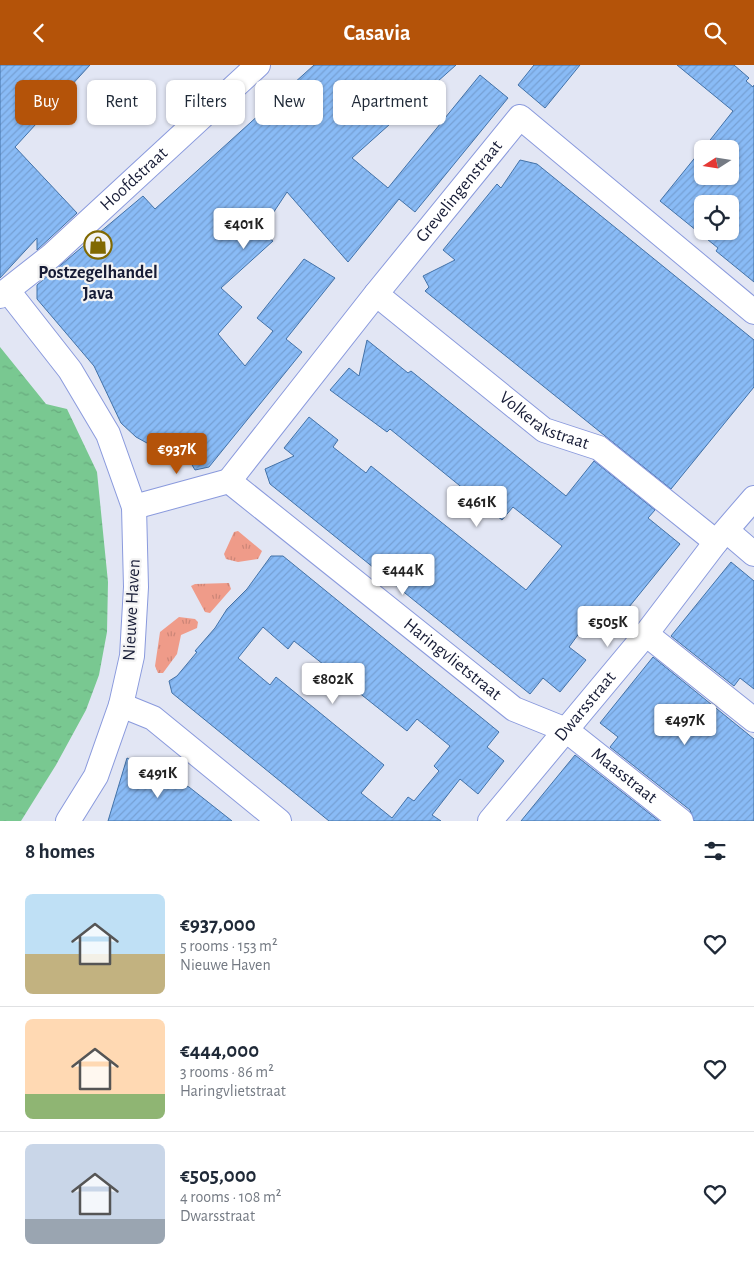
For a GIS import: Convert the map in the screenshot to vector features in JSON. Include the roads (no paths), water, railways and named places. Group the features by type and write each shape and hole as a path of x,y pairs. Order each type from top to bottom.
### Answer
{"street":[{"name":"Hoofdstraat","path":"4,293 51,256 258,65"},
{"name":"Grevelingenstraat","path":"229,481 376,294 520,117 754,312"},
{"name":"Nieuwe Haven","path":"4,293 70,370 108,434 134,507 136,587 132,656 120,705 96,776 68,821"},
{"name":"Volkerakstraat","path":"376,294 544,430 599,448 721,537 754,554"},
{"path":"134,507 229,481"},
{"name":"Haringvlietstraat","path":"229,481 514,709 566,730"},
{"name":"Dwarsstraat","path":"490,821 646,634 721,537 754,498"},
{"path":"646,634 754,720"},
{"path":"120,705 153,718 279,821"},
{"name":"Maasstraat","path":"566,730 681,821"}],"water":[{"path":"0,347 46,404 67,409 97,472 108,582 107,632 99,675 86,710 56,765 21,821 0,821"}],"place":[{"name":"Postzegelhandel Java","path":"98,245"}]}
